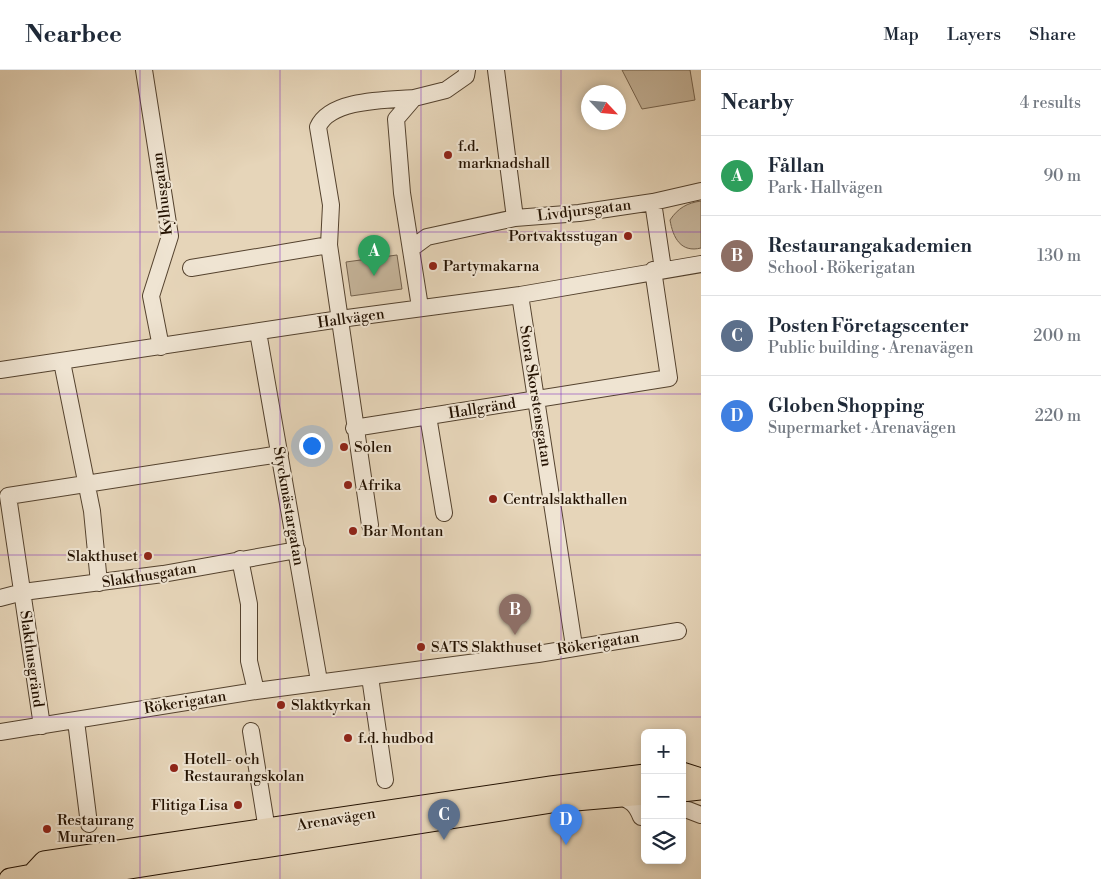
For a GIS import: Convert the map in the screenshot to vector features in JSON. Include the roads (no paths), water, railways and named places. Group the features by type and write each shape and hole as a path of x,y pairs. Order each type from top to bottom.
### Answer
{"main road":[{"path":"685,774 701,779"},
{"name":"Arenavägen","path":"32,877 44,862 551,786 638,798"},
{"path":"686,791 701,789"},
{"name":"Arenavägen","path":"10,879 32,877 58,879 552,802 638,798"}],"street":[{"name":"Kylhusgatan","path":"144,70 170,236 151,296 161,346"},
{"path":"370,525 354,428 329,245 330,205 318,127 322,118 336,108 414,98 446,90 466,76 467,70"},
{"name":"Livdjursgatan","path":"496,70 515,218"},
{"path":"414,98 396,119 402,193 420,308"},
{"name":"Livdjursgatan","path":"412,248 427,237 515,218 653,202 701,191"},
{"path":"653,202 658,270"},
{"path":"191,268 329,245"},
{"name":"Hallvägen","path":"1,366 62,362 340,319 520,295 701,264"},
{"name":"Hallgränd","path":"354,428 669,378 658,270"},
{"name":"Stora Skorstensgatan","path":"520,295 574,646"},
{"name":"Styckmästargatan","path":"258,332 320,681"},
{"path":"62,362 92,510 99,583"},
{"path":"428,416 444,513"},
{"path":"87,483 280,454"},
{"name":"Slakthusgränd","path":"42,726 8,496 87,483"},
{"name":"Slakthusgatan","path":"0,598 23,592 163,574 297,550"},
{"path":"240,559 249,604 250,661 256,691"},
{"name":"Rökerigatan","path":"0,732 320,681 370,677 538,654 574,646 678,631"},
{"path":"370,677 385,780"},
{"path":"76,721 89,824"},
{"path":"251,731 267,830"},
{"path":"686,810 701,815"}],"place":[{"name":"f.d. marknadshall","path":"448,155"},
{"name":"Portvaktsstugan","path":"628,236"},
{"name":"Partymakarna","path":"433,266"},
{"name":"Fållan","path":"374,276"},
{"name":"Solen","path":"344,447"},
{"name":"Afrika","path":"348,485"},
{"name":"Centralslakthallen","path":"493,499"},
{"name":"Bar Montan","path":"353,531"},
{"name":"Slakthuset","path":"148,556"},
{"name":"Restaurangakademien","path":"515,635"},
{"name":"SATS Slakthuset","path":"421,647"},
{"name":"Slaktkyrkan","path":"281,705"},
{"name":"f.d. hudbod","path":"348,738"},
{"name":"Hotell- och Restaurangskolan","path":"174,768"},
{"name":"Flitiga Lisa","path":"238,805"},
{"name":"Restaurang Muraren","path":"47,829"},
{"name":"Posten Företagscenter","path":"444,840"},
{"name":"Globen Shopping","path":"566,845"}]}
